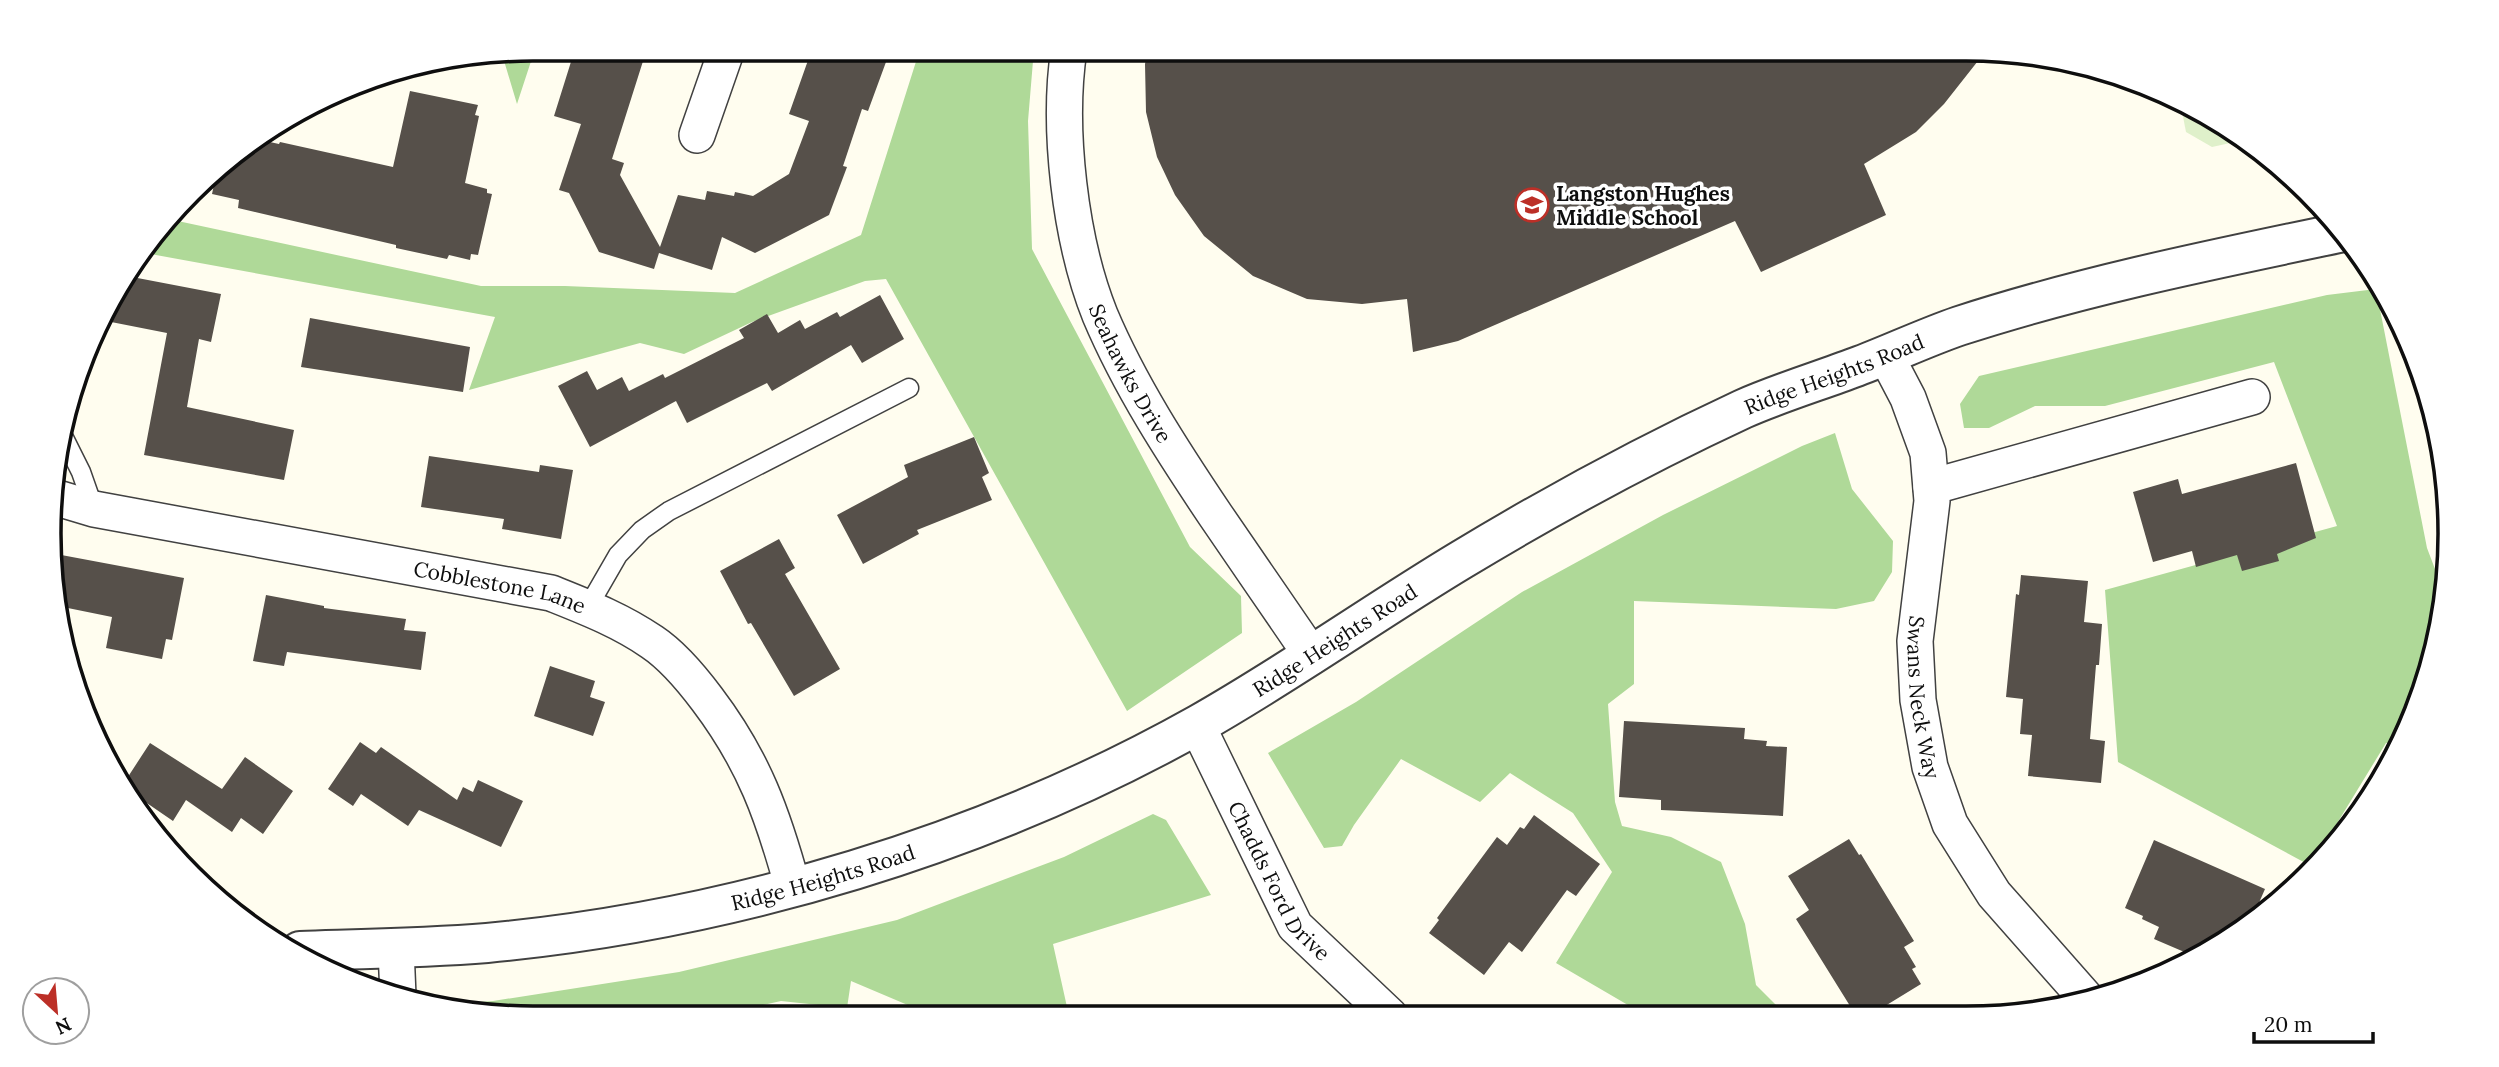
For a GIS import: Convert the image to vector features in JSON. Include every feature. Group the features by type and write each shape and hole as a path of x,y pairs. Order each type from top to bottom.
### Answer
{"street":[{"path":"697,135 723,61"},
{"name":"Seahawks Drive","path":"1068,61 1063,131 1085,266 1099,313 1123,365 1159,427 1312,656"},
{"name":"Ridge Heights Road","path":"313,951 488,943 591,930 700,911 793,888 939,842 1063,792 1197,725 1312,656 1461,560 1588,486 1747,407 1965,324 2096,286 2331,235"},
{"name":"Swans Neck Way","path":"1886,356 1908,398 1928,453 1932,501 1915,641 1918,700 1930,767 1950,824 1994,894 2080,992"},
{"path":"1931,487 2252,397"},
{"name":"Cobblestone Lane","path":"62,500 94,509 551,593 605,614 654,643 692,679 730,729 761,787 793,888"},
{"name":"Chadds Ford Drive","path":"1197,725 1295,926 1379,1006"},
{"path":"396,948 398,986"}],"lane":[{"path":"589,607 618,555 642,530 669,511 909,388"},
{"path":"69,448 94,509"}],"green space":[{"path":"531,61 517,104 504,62"},
{"path":"916,61 1033,61 1028,121 1032,249 1190,547 1241,596 1242,633 1127,711 886,279 865,281 752,322 684,354 640,343 469,390 495,317 153,254 179,221 481,286 565,286 735,293 861,235"},
{"path":"2183,115 2231,143 2212,147 2186,132"},
{"path":"2370,290 2380,308 2427,548 2436,572 2422,656 2402,714 2389,743 2333,830 2304,862 2118,762 2105,590 2337,526 2274,362 2105,406 2035,406 1989,428 1964,428 1960,404 1979,376 2327,295"},
{"path":"1835,433 1852,489 1893,541 1892,572 1874,601 1836,609 1634,601 1634,684 1608,704 1615,802 1622,826 1671,837 1721,862 1745,924 1756,985 1777,1006 1630,1006 1556,963 1612,872 1573,813 1510,773 1480,802 1401,759 1342,846 1324,848 1268,753 1356,702 1522,592 1663,515 1802,446"},
{"path":"1153,814 1166,820 1211,895 1053,944 1067,1006 910,1006 851,981 847,1006 781,1001 758,1006 534,1006 474,1002 679,972 897,920 1064,857"}],"building":[{"path":"571,61 643,61 612,159 624,163 620,175 660,247 678,195 705,200 707,191 753,196 789,174 809,121 789,114 808,61 886,62 868,111 862,109 843,166 847,167 829,215 755,253 722,237 712,270 659,253 654,269 599,252 569,193 559,190 581,124 554,116"},
{"name":"Langston Hughes Middle School","path":"1146,61 1978,61 1944,104 1916,132 1864,164 1886,215 1761,272 1735,221 1458,341 1413,352 1407,299 1362,304 1307,299 1253,276 1204,236 1175,195 1157,157 1146,112"},
{"path":"410,91 478,105 475,115 479,116 465,183 487,189 487,193 492,194 478,255 471,254 470,260 449,255 447,259 396,248 396,245 238,208 239,200 212,194 214,186 222,178 270,142 393,167"},
{"path":"137,278 221,294 211,342 199,339 187,407 294,430 284,480 144,455 167,333 112,322"},
{"path":"880,295 904,339 862,363 851,345 772,391 767,383 687,423 676,401 590,447 558,386 587,371 597,390 622,377 629,391 663,374 665,378 744,338 739,330 767,314 778,333 800,320 805,329 837,312 840,317"},
{"path":"310,318 470,347 463,392 301,367"},
{"path":"974,437 989,473 982,477 992,500 917,530 919,534 863,564 837,515 908,477 904,465"},
{"path":"429,456 539,472 540,465 573,470 561,539 502,529 504,519 421,507"},
{"path":"2296,463 2316,538 2277,554 2279,561 2242,571 2237,555 2196,567 2192,551 2153,562 2133,492 2178,479 2182,494"},
{"path":"779,539 795,568 785,574 840,669 794,696 751,623 748,624 720,571"},
{"path":"62,555 184,578 172,640 166,639 162,659 106,648 112,617 67,608"},
{"path":"2021,575 2088,581 2084,622 2102,624 2090,739 2105,741 2101,783 2028,776 2032,735 2020,734 2023,699 2006,697 2016,594 2019,595"},
{"path":"266,595 324,608 406,619 404,630 426,632 421,670 287,652 284,666 253,661"},
{"path":"550,666 595,681 590,697 605,702 593,736 534,716"},
{"path":"1624,721 1745,728 1744,739 1767,741 1766,746 1787,747 1783,816 1661,810 1661,800 1619,797"},
{"path":"360,742 376,753 381,747 457,800 463,787 473,792 478,780 523,801 501,847 419,810 408,826 361,794 353,806 328,789"},
{"path":"150,743 222,789 245,757 293,791 263,834 241,818 232,832 186,800 173,821 145,802 129,776"},
{"path":"1534,815 1600,864 1576,896 1567,890 1522,952 1509,942 1484,975 1429,933 1439,920 1437,918 1497,837 1507,845 1520,827 1524,829"},
{"path":"1849,839 1914,941 1904,947 1916,967 1912,969 1921,984 1885,1006 1850,1006 1796,919 1809,910 1788,876"},
{"path":"2154,840 2265,889 2259,904 2253,908 2184,952 2154,939 2159,927 2125,908"}],"place":[{"name":"Langston Hughes Middle School","path":"1532,205"}]}
